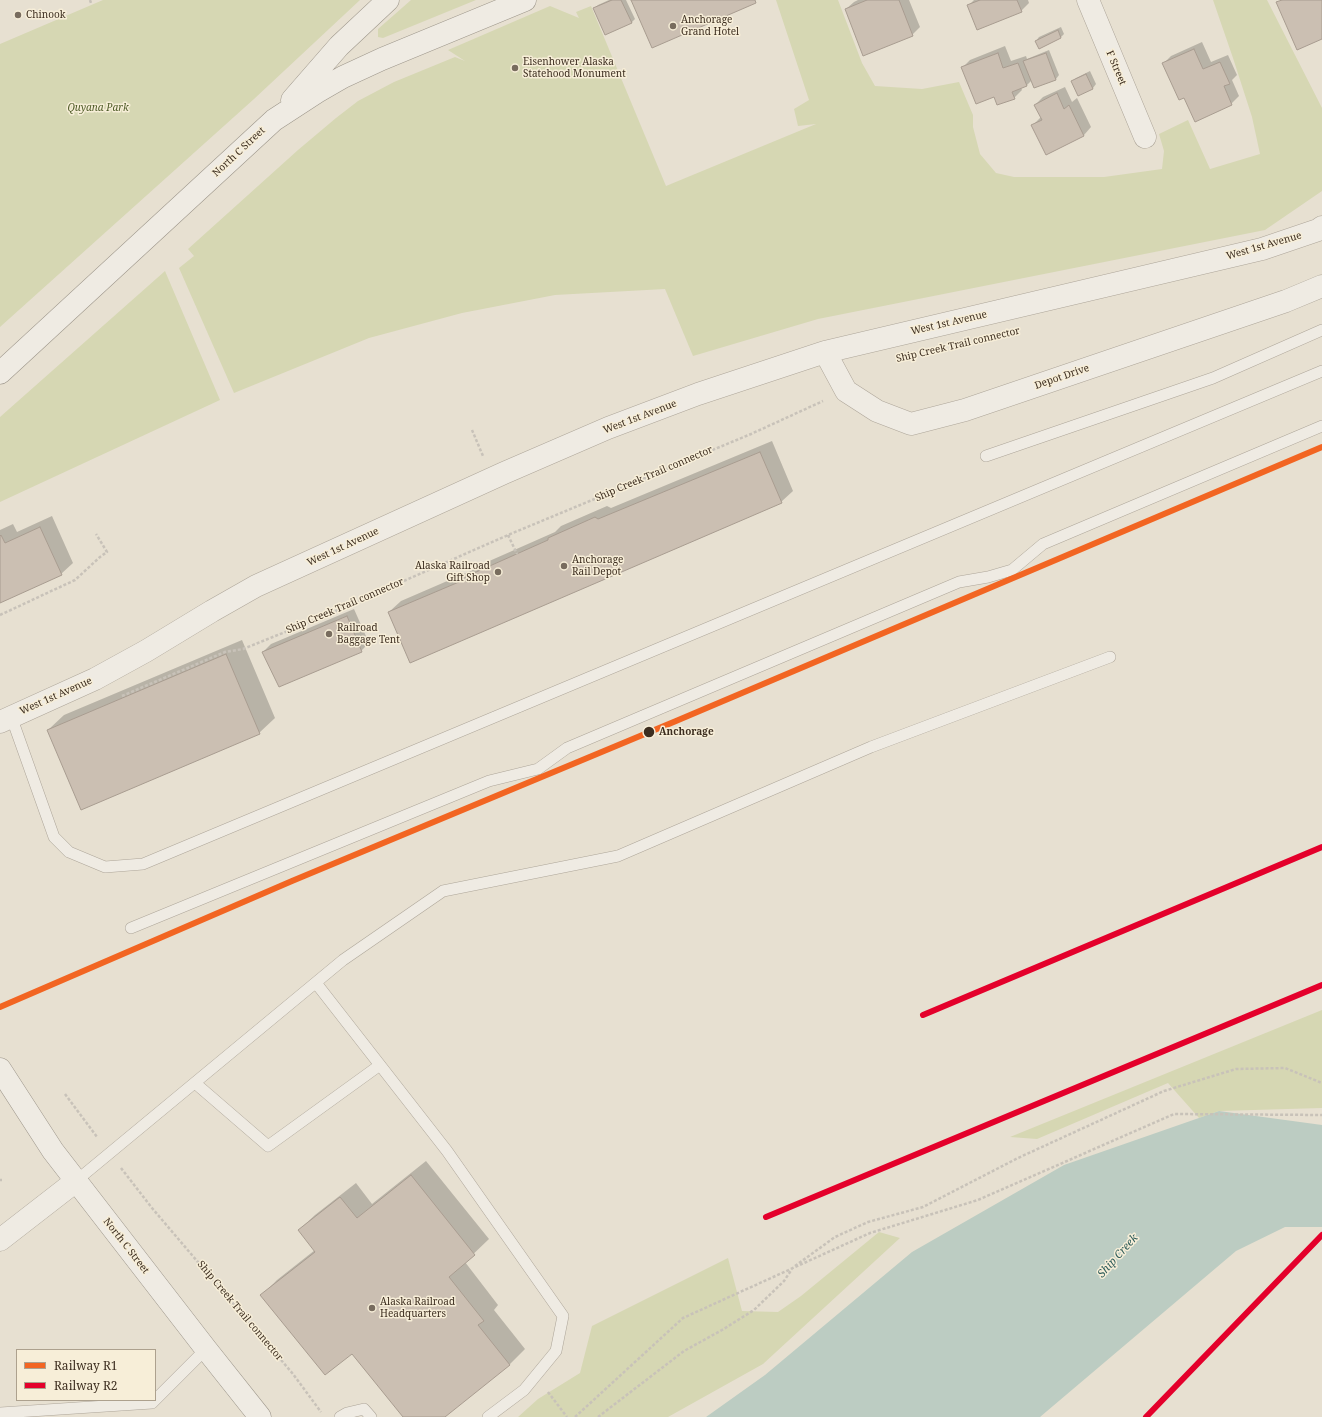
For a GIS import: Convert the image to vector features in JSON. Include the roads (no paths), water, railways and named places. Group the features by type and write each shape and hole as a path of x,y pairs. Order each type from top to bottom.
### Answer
{"street":[{"path":"274,120 339,46 388,0"},
{"name":"North C Street","path":"0,373 274,120 343,77 382,59 524,0"},
{"name":"F Street","path":"1088,0 1145,136"},
{"name":"West 1st Avenue","path":"6,719 95,679 146,651 256,586 504,473 608,428 698,394 826,352 1262,249 1318,230 1322,227"},
{"name":"Depot Drive","path":"826,352 846,391 877,411 911,424 973,407 1286,302 1322,286"},
{"name":"North C Street","path":"0,1069 36,1125 76,1181 260,1417"},
{"path":"0,1240 76,1181"}],"lane":[{"path":"986,456 1213,378 1322,330"},
{"path":"6,719 54,837 69,852 105,867 143,864 1322,371"},
{"path":"131,928 489,781 538,769 567,748 958,582 988,577 1012,570 1043,544 1322,426"},
{"path":"76,1181 343,960 443,891 618,856 871,747 1110,657"},
{"path":"316,982 447,1151 563,1316 556,1351 524,1390 488,1417"},
{"path":"195,1083 268,1146 380,1065"},
{"path":"156,1399 206,1349"},
{"path":"0,1413 152,1403 154,1401"},
{"path":"340,1417 347,1413 364,1409 371,1417"}],"water":[{"name":"Ship Creek","path":"1219,1111 1322,1125 1322,1227 1285,1227 1236,1251 1040,1417 706,1417 765,1375 912,1252 1064,1165"}],"rail line":[{"name":"R1","path":"0,1007 292,881 676,721 1322,447"},
{"name":"R2","path":"923,1015 1322,847"},
{"name":"R2","path":"766,1217 1322,985"},
{"name":"R2","path":"1146,1417 1322,1235"}],"place":[{"name":"Chinook","path":"18,15"},
{"name":"Anchorage Grand Hotel","path":"673,26"},
{"name":"Eisenhower Alaska Statehood Monument","path":"515,68"},
{"name":"Anchorage Rail Depot","path":"564,566"},
{"name":"Alaska Railroad Gift Shop","path":"498,572"},
{"name":"Railroad Baggage Tent","path":"329,634"},
{"name":"Anchorage","path":"649,732"},
{"name":"Alaska Railroad Headquarters","path":"372,1308"}],"park label":[{"name":"Quyana Park","path":"98,108"}]}
